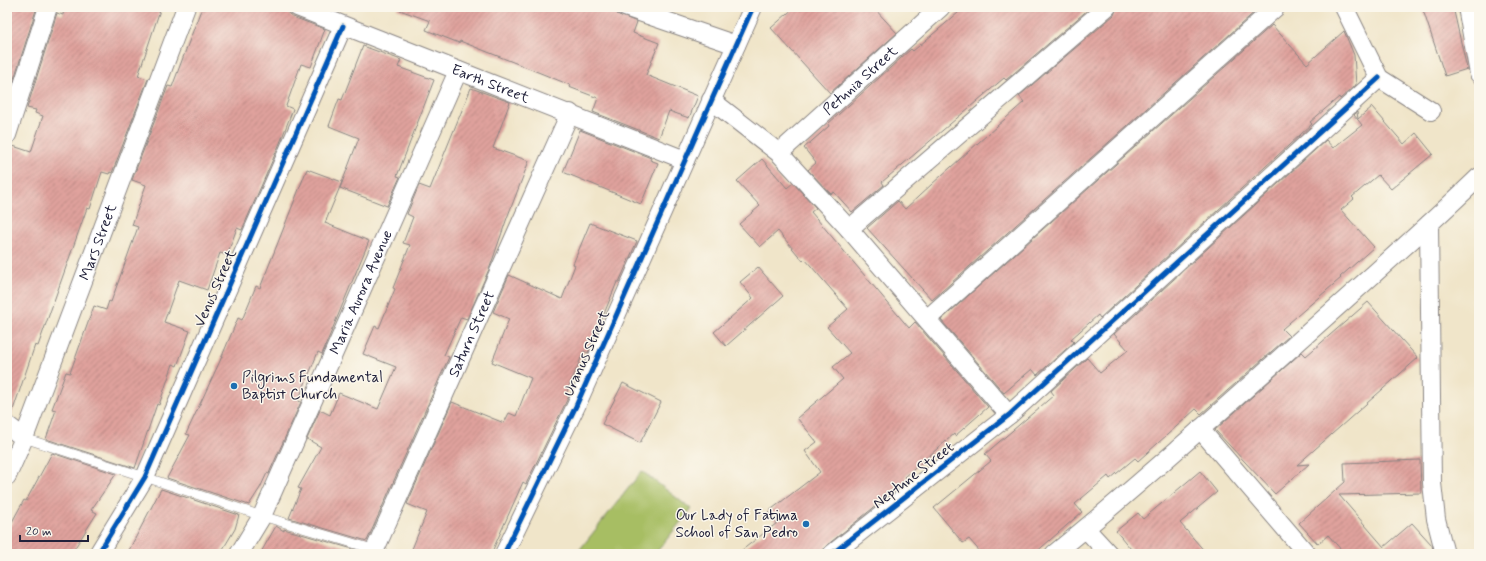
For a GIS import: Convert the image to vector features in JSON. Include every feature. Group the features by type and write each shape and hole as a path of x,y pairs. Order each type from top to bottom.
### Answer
{"street":[{"path":"7,136 48,7"},
{"name":"Mars Street","path":"7,476 24,438 186,7"},
{"name":"Earth Street","path":"296,7 458,71 570,113 685,160"},
{"path":"626,7 736,45"},
{"name":"Uranus Street","path":"504,554 576,406 753,7"},
{"name":"Petunia Street","path":"779,153 941,7"},
{"path":"849,229 1107,7"},
{"path":"927,319 1276,7"},
{"path":"1344,7 1379,78 1431,112"},
{"path":"1467,7 1479,74"},
{"name":"Venus Street","path":"98,554 145,477 343,26"},
{"name":"Maria Aurora Avenue","path":"238,554 262,516 458,71"},
{"name":"Neptune Street","path":"832,554 1009,415 1379,78"},
{"path":"711,100 779,153 849,229 1009,415"},
{"name":"Saturn Street","path":"374,552 570,113"},
{"path":"1054,554 1086,529 1200,429 1430,224 1479,177"},
{"path":"1430,224 1432,483 1436,519 1445,554"},
{"path":"7,425 24,438"},
{"path":"1200,429 1307,554"},
{"path":"1086,529 1109,554"}],"lane":[{"path":"24,438 374,552"}],"green space":[{"path":"642,471 691,509 655,554 578,554 577,553"}],"building":[{"path":"7,7 37,7 7,101"},
{"path":"64,7 161,7 138,76 148,79 112,173 110,172 109,174 102,172 90,209 87,208 38,346 35,345 11,416 7,415 7,165 13,146 31,152 43,116 35,113 36,110 27,108 57,13 63,15"},
{"path":"202,7 281,7 287,9 289,14 293,17 325,29 311,67 301,64 286,106 293,109 280,143 242,230 237,228 227,255 220,253 207,290 179,280 164,322 190,331 177,366 173,364 159,405 157,404 135,468 46,439 56,410 52,409 66,372 70,373 94,306 106,310 109,301 111,302 138,227 132,225 146,185 132,180 168,86 172,87"},
{"path":"397,7 615,7 617,14 637,22 633,33 659,43 646,75 698,96 689,118 669,111 659,138 593,112 598,98 569,87 570,85 460,41 459,43 426,30 430,21 397,9"},
{"path":"795,7 873,7 897,33 830,93 771,28"},
{"path":"965,7 1091,7 1006,80 1004,78 882,182 884,185 852,212 834,192 831,194 808,170 816,163 804,148 829,126 828,124 911,49 913,51"},
{"path":"1117,7 1256,7 1258,9 932,300 867,228 898,201 905,209 1024,102 1019,96 1114,15"},
{"path":"1422,7 1453,7 1467,69 1445,76"},
{"path":"1272,25 1307,64 1344,31 1354,55 1356,85 1340,99 1339,97 1310,122 1312,124 1100,318 1098,315 1071,339 1074,342 1037,375 1032,369 1004,393 941,320"},
{"path":"363,46 401,60 398,67 434,80 397,176 400,177 387,206 340,188 359,138 329,126 339,99 342,100"},
{"path":"471,88 510,102 493,148 529,161 490,267 467,319 461,317 444,355 449,357 367,541 289,518 301,489 298,488 321,447 307,439 320,410 330,415 339,393 378,409 396,367 363,354 375,326 379,328 395,289 393,288 410,245 403,243 413,217 407,214 419,185 430,189"},
{"path":"1372,107 1404,144 1416,133 1433,154 1391,189 1378,175 1352,197 1354,199 1341,210 1374,247 1282,329 1289,336 1201,414 1196,409 1138,461 1135,458 1110,479 1108,476 1075,504 1082,512 1034,554 982,554 969,539 963,543 934,508 991,461 985,454 1054,395 1051,391 1087,358 1100,373 1128,350 1114,334 1326,140 1333,148 1362,125 1354,115 1357,112 1358,119"},
{"path":"580,130 651,158 650,160 658,163 641,204 563,172"},
{"path":"762,159 787,188 793,183 816,208 811,212 909,328 915,322 988,407 955,436 954,434 905,477 908,480 826,546 821,554 737,554 777,523 768,512 820,472 805,451 817,442 797,418 843,379 833,367 850,353 827,327 848,309 805,259 803,261 778,231 760,247 739,224 760,206 737,181"},
{"path":"307,169 342,182 325,223 369,241 322,354 318,352 298,401 301,402 269,474 267,473 260,488 249,505 167,478 190,435 186,434 238,318 242,320 256,286 260,288"},
{"path":"590,223 637,241 619,282 617,282 588,353 584,351 566,394 569,396 526,484 523,482 491,554 410,554 427,512 407,504 452,402 504,423 509,413 516,416 531,378 492,362 509,319 493,312 509,275 562,299 575,265 573,264"},
{"path":"758,267 783,296 726,346 714,332 753,298 740,282"},
{"path":"1368,302 1418,358 1297,465 1309,464 1275,494 1215,430 1302,352 1306,356"},
{"path":"623,383 661,402 640,443 602,424"},
{"path":"52,453 116,474 91,510 97,513 71,554 7,554 7,531 24,500 26,501"},
{"path":"1420,460 1421,493 1339,495 1384,547 1412,523 1432,545 1434,554 1345,554 1328,535 1318,544 1299,523 1345,482 1344,463"},
{"path":"1200,471 1217,492 1180,523 1207,554 1135,554 1116,531 1138,513 1143,519"},
{"path":"161,489 239,515 235,529 220,554 127,554"},
{"path":"276,526 284,531 284,529 363,552 363,554 260,554"}],"cycle path":[{"path":"504,554 576,406 753,7"},
{"path":"98,554 145,477 343,26"},
{"path":"832,554 1009,415 1379,78"}],"place":[{"name":"Pilgrims Fundamental Baptist Church","path":"234,386"},
{"name":"Our Lady of Fatima School of San Pedro","path":"806,524"}]}
